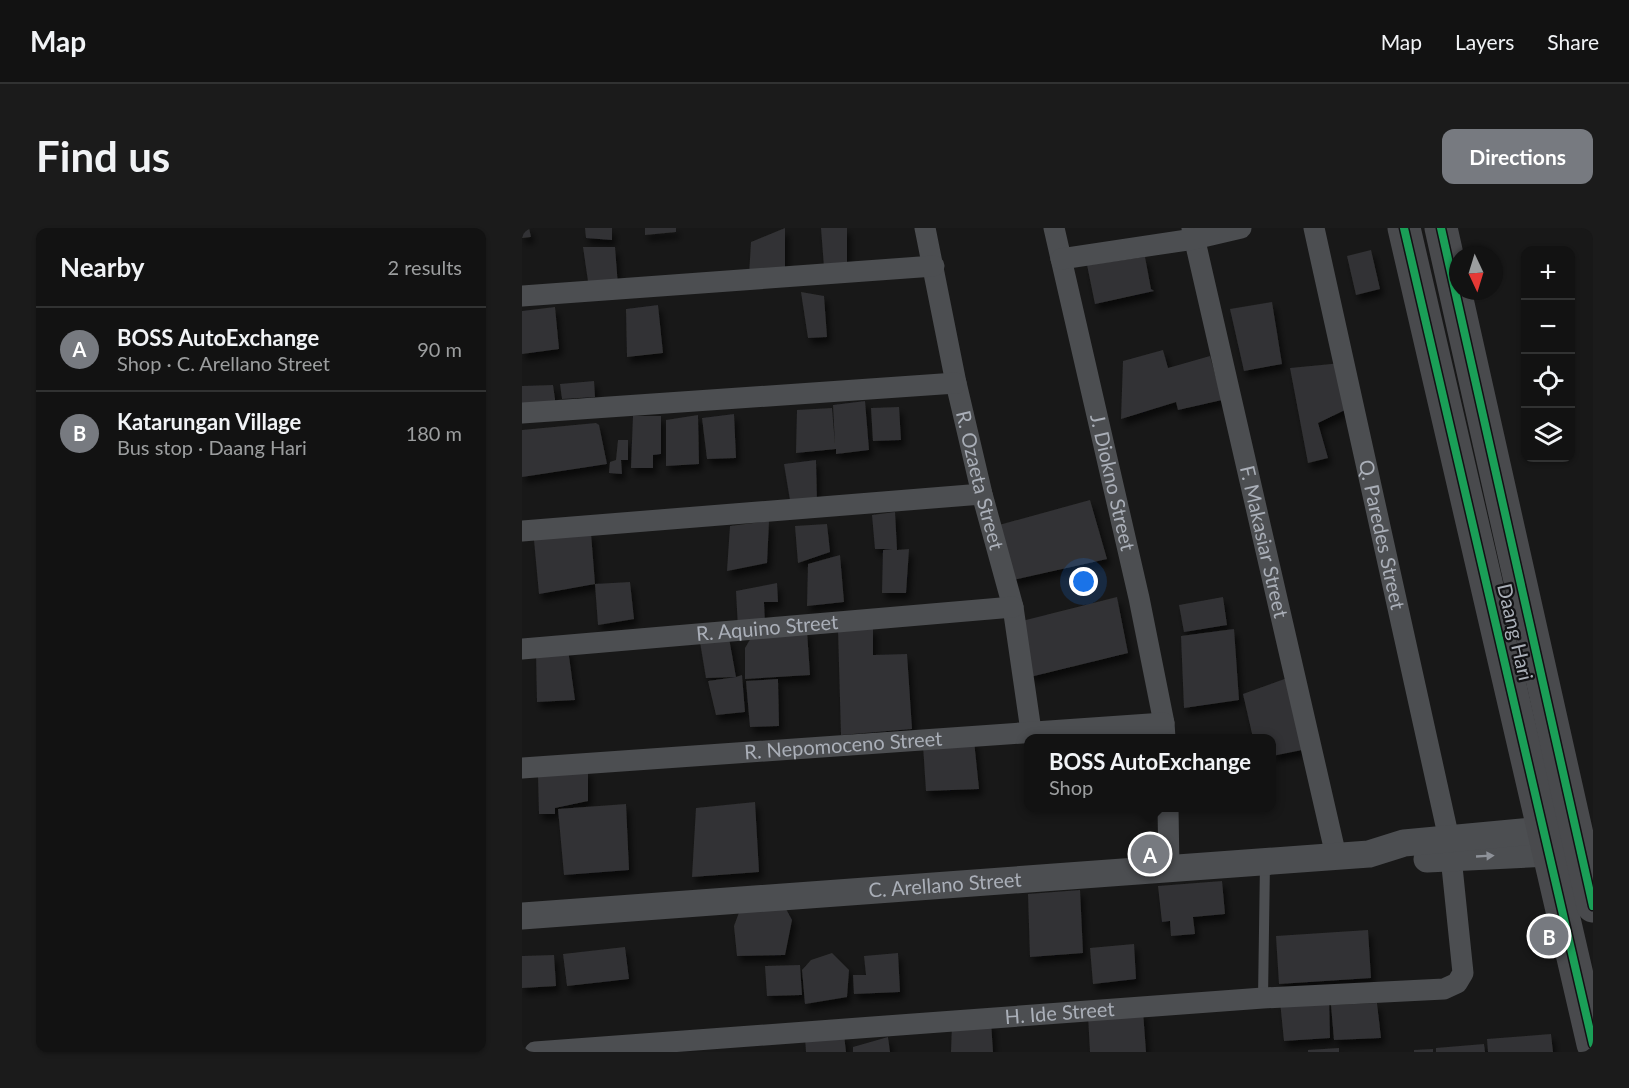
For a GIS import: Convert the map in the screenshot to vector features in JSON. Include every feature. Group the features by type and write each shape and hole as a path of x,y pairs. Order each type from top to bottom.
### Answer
{"main road":[{"name":"Daang Hari","path":"1404,228 1593,1044"},
{"name":"Daang Hari","path":"1441,228 1593,906"}],"street":[{"name":"R. Ozaeta Street","path":"925,228 956,383 982,494 1013,607 1031,731"},
{"name":"J. Diokno Street","path":"1054,228 1139,598 1165,731"},
{"path":"1061,259 1193,234 1241,228"},
{"name":"Q. Paredes Street","path":"1314,228 1450,848"},
{"name":"F. Makasiar Street","path":"1193,234 1336,856"},
{"path":"522,296 934,266"},
{"path":"522,413 956,383"},
{"path":"522,531 982,494"},
{"name":"R. Aquino Street","path":"522,649 1013,607"},
{"name":"R. Nepomoceno Street","path":"522,768 1031,731 1165,731"},
{"path":"1168,812 1169,869"},
{"name":"C. Arellano Street","path":"522,916 1369,854 1404,843 1450,848 1546,841"},
{"name":"H. Ide Street","path":"535,1052 1263,998 1444,989 1457,983 1463,973 1450,848"}],"lane":[{"path":"1263,998 1265,862"}],"building":[{"path":"522,228 529,228 531,237 522,238"},
{"path":"585,228 612,228 612,240 586,238"},
{"path":"645,228 676,228 676,232 645,235"},
{"path":"785,228 785,274 749,276 751,242"},
{"path":"821,228 847,228 847,267 824,267"},
{"path":"583,247 615,247 618,286 589,288"},
{"path":"1371,250 1380,289 1356,295 1347,256"},
{"path":"1145,257 1151,289 1154,291 1095,304 1087,265"},
{"path":"801,292 824,296 827,337 808,338"},
{"path":"1272,302 1282,364 1244,371 1230,309"},
{"path":"658,305 663,353 627,357 626,309"},
{"path":"555,307 559,349 522,354 522,311"},
{"path":"1163,350 1168,368 1210,356 1222,400 1178,410 1176,402 1121,419 1123,361"},
{"path":"1342,363 1345,410 1318,423 1328,458 1308,463 1290,368"},
{"path":"594,381 595,397 562,399 560,384"},
{"path":"553,385 556,406 522,409 522,386"},
{"path":"865,401 869,450 836,454 836,449 796,453 797,410 832,408 835,445 833,405"},
{"path":"899,407 901,440 873,441 871,408"},
{"path":"734,414 736,458 707,459 702,418"},
{"path":"698,415 699,464 666,466 666,420"},
{"path":"633,416 661,416 661,454 653,455 653,468 631,468"},
{"path":"596,423 599,425 607,464 522,477 522,430"},
{"path":"618,440 628,440 628,460 621,460 622,474 609,473 610,462 616,460"},
{"path":"816,460 817,504 791,506 784,464"},
{"path":"1090,500 1107,559 1013,580 999,525"},
{"path":"895,512 897,550 909,549 906,593 882,593 883,550 893,549 875,549 872,515"},
{"path":"769,521 767,563 727,571 730,526"},
{"path":"827,524 830,552 798,563 795,526"},
{"path":"591,533 595,584 539,594 534,540"},
{"path":"840,555 844,602 807,606 808,564"},
{"path":"630,582 634,619 598,625 595,584"},
{"path":"777,583 778,602 764,602 765,625 738,628 736,591"},
{"path":"1117,597 1128,653 1030,677 1022,621"},
{"path":"1223,597 1227,625 1184,632 1179,605"},
{"path":"873,628 873,655 907,654 912,729 841,735 838,629"},
{"path":"1234,629 1239,700 1184,708 1181,636"},
{"path":"807,631 810,675 745,679 745,648 752,636"},
{"path":"729,638 736,677 706,678 700,642"},
{"path":"568,649 575,700 537,702 536,652"},
{"path":"742,675 745,712 716,715 708,681"},
{"path":"1290,677 1302,750 1276,755 1276,734 1252,734 1243,694"},
{"path":"778,679 779,726 750,727 746,681"},
{"path":"974,740 979,789 926,791 923,745"},
{"path":"588,770 588,801 555,808 555,814 539,814 538,776"},
{"path":"755,802 759,872 692,877 696,808"},
{"path":"626,804 629,870 564,875 558,809"},
{"path":"1222,881 1225,914 1193,917 1195,934 1171,936 1170,921 1162,922 1158,886"},
{"path":"1080,890 1083,953 1030,957 1028,894"},
{"path":"741,907 786,909 792,920 785,955 737,956 734,926"},
{"path":"1368,930 1371,978 1279,984 1276,936"},
{"path":"1134,944 1136,979 1093,984 1090,948"},
{"path":"625,947 629,979 567,986 563,954"},
{"path":"832,953 849,970 847,997 805,1004 802,970 811,960"},
{"path":"898,953 900,992 854,994 853,975 866,975 864,956"},
{"path":"554,955 556,986 522,988 522,956"},
{"path":"800,965 802,995 767,996 765,966"},
{"path":"1329,998 1330,1038 1284,1041 1280,1001"},
{"path":"1377,1003 1381,1038 1334,1040 1331,1005"},
{"path":"1143,1011 1146,1052 1090,1052 1088,1015"},
{"path":"991,1022 993,1052 951,1052 952,1025"},
{"path":"844,1034 846,1052 806,1052 805,1037"},
{"path":"1551,1034 1553,1052 1488,1052 1487,1039"},
{"path":"888,1037 890,1052 853,1052 853,1047"},
{"path":"1484,1044 1485,1052 1436,1052 1436,1048"},
{"path":"1339,1048 1339,1052 1308,1052 1308,1050"},
{"path":"1433,1049 1433,1052 1414,1052 1414,1050"}],"cycle path":[{"path":"1404,228 1593,1044"},
{"path":"1441,228 1593,906"}],"place":[{"name":"BOSS AutoExchange","path":"1150,854"},
{"name":"Katarungan Village","path":"1549,936"}]}
